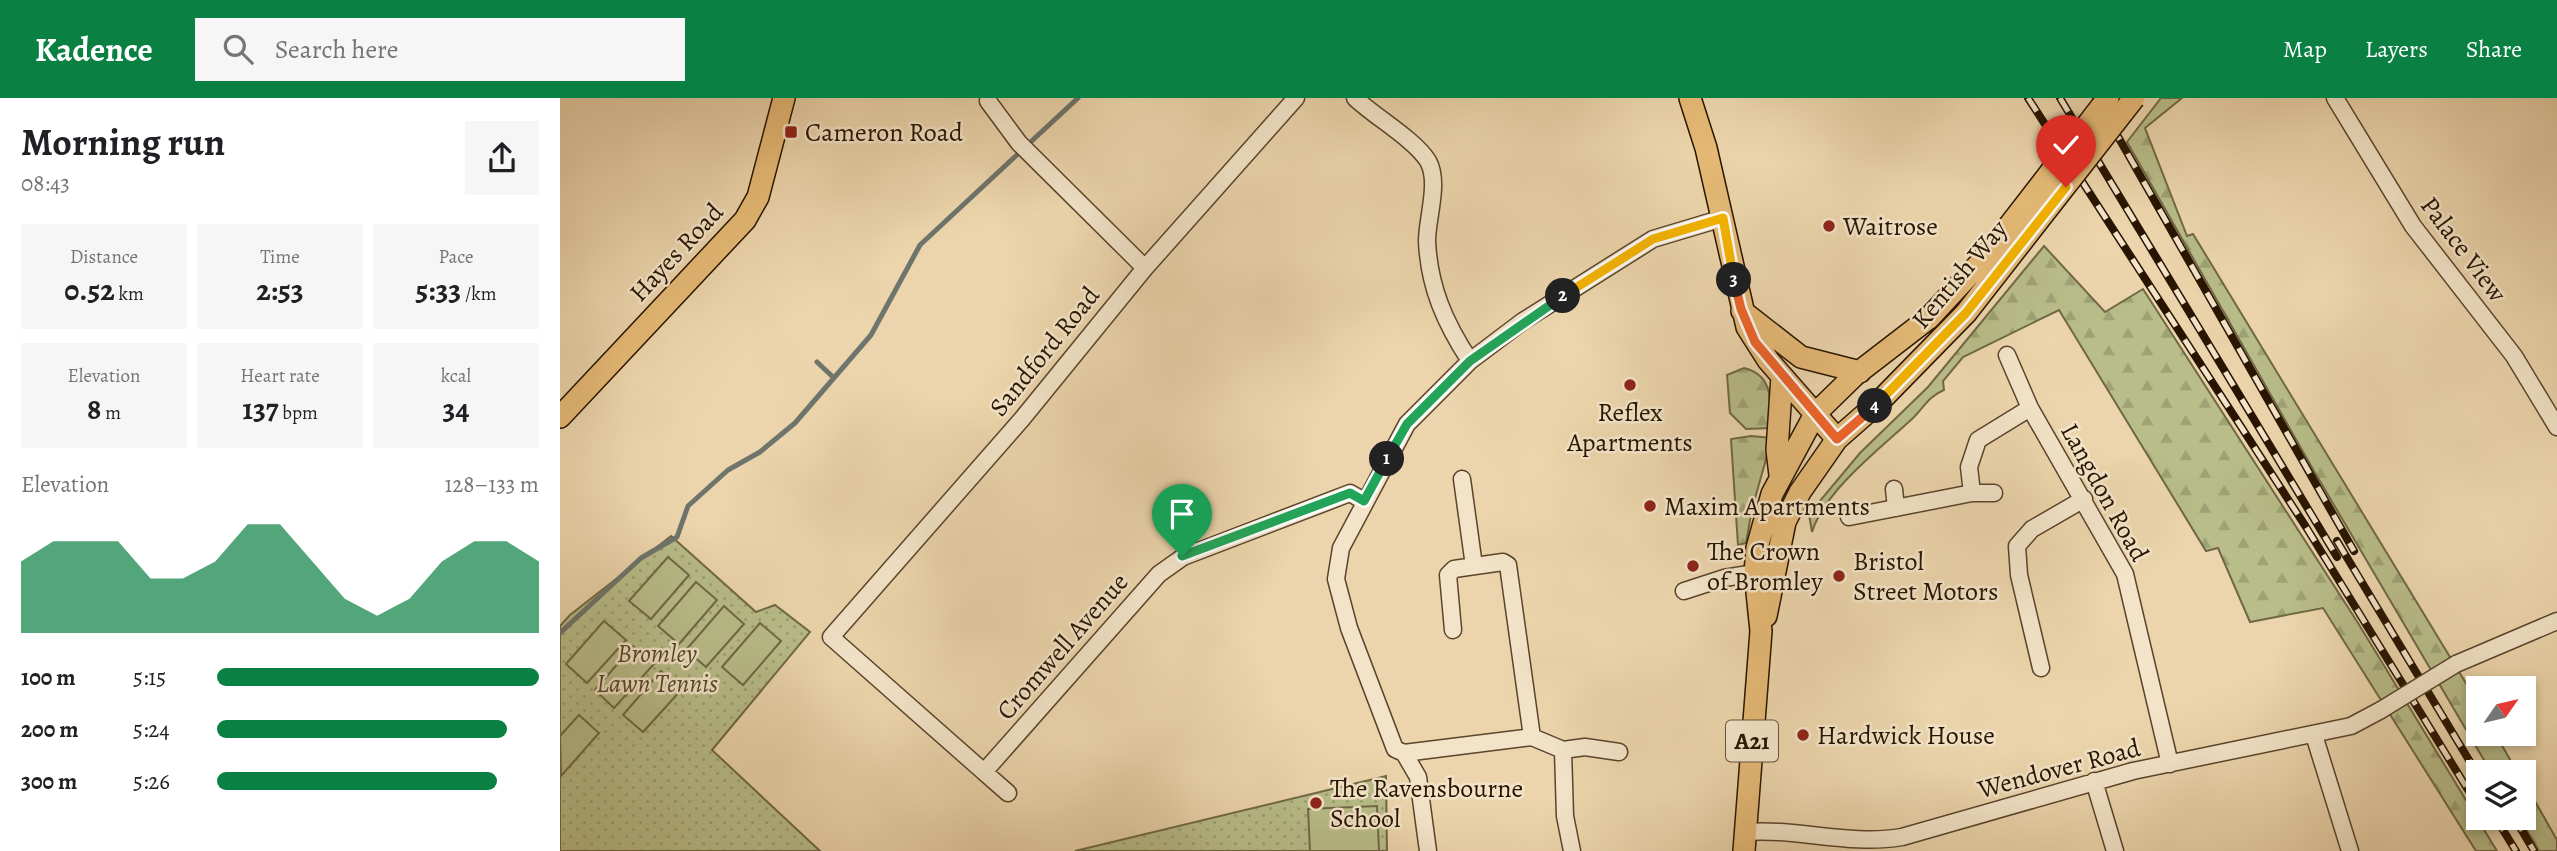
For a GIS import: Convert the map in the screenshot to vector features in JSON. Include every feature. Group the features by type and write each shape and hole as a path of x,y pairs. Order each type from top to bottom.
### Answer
{"main road":[{"name":"Hayes Road","path":"560,417 746,220 758,197 784,98"},
{"path":"1690,98 1723,218 1741,309 1755,342 1837,439"},
{"name":"Kentish Way","path":"1815,414 1860,372 1928,318 1981,262 2108,98"},
{"name":"Kentish Way","path":"1837,439 1878,403 1966,313 2134,98"},
{"path":"1741,309 1801,357 1860,372"},
{"path":"1780,475 1777,450 1782,376"},
{"name":"A21","path":"1762,631 1755,573 1765,514 1780,475 1815,414"},
{"name":"A21","path":"1745,841 1762,631 1785,522 1800,492 1837,439"}],"street":[{"name":"Sandford Road","path":"984,772 831,637 1022,419 1144,268 1296,98"},
{"path":"1355,98 1378,120 1418,148 1430,164 1433,177 1427,240 1430,272 1446,322 1470,361"},
{"name":"Palace View","path":"2335,98 2413,226 2514,356 2557,428"},
{"path":"988,101 1025,149 1144,268"},
{"path":"1619,752 1585,747 1563,750 1532,737 1404,753 1395,749 1349,628 1336,579 1340,548 1407,424 1470,361 1523,321 1653,239 1723,218"},
{"name":"Langdon Road","path":"2007,355 2029,408 2114,551 2133,598 2170,764"},
{"path":"1972,494 1969,467 1978,440 2029,408"},
{"path":"1462,479 1474,566"},
{"path":"1894,489 1896,508"},
{"name":"Cromwell Avenue","path":"984,772 1159,573 1182,556 1350,493 1364,501"},
{"path":"1849,517 1972,494 1994,494"},
{"path":"2041,668 2020,575 2017,546 2032,529 2084,499"},
{"path":"1453,630 1448,575 1454,569 1503,562 1508,565 1532,737"},
{"path":"1684,591 1724,578 1755,573"},
{"name":"Wendover Road","path":"1745,841 1879,841 2094,781 2351,726 2456,664 2557,621"},
{"path":"2314,735 2350,851"},
{"path":"1563,750 1565,816 1572,851"},
{"path":"1404,753 1418,777 1428,851"},
{"path":"984,772 1008,793"},
{"path":"2094,781 2115,851"}],"green space":[{"path":"2161,98 2182,98 2145,128 2187,236 2193,234 2466,683 2466,729 2314,471 2127,142"},
{"path":"2044,246 2105,312 2143,289 2358,623 2466,800 2466,830 2484,830 2497,851 2476,851 2323,608 2250,622 2218,548 2206,551 2059,310 1963,357 1943,381 1944,390 1931,399 1841,485 1819,516 1812,532 1809,514 1860,453 1928,387"},
{"path":"1744,368 1761,377 1766,384 1770,400 1770,428 1746,429 1730,413 1727,375"},
{"path":"1751,436 1772,438 1752,509 1746,543 1738,545 1731,439"},
{"name":"Bromley Lawn Tennis","path":"671,536 756,612 775,605 810,632 712,750 820,851 560,851 560,626 570,615"},
{"path":"668,557 689,575 651,619 629,601"},
{"path":"696,582 717,600 679,644 658,626"},
{"path":"724,606 744,624 706,667 686,650"},
{"path":"604,621 626,640 587,683 566,664"},
{"path":"760,623 781,641 743,685 722,667"},
{"path":"633,646 654,664 614,708 595,690"},
{"path":"661,671 682,689 643,732 623,715"},
{"path":"579,715 599,733 561,776 560,736"},
{"path":"2476,746 2502,746 2510,760 2484,760"},
{"name":"The Ravensbourne School","path":"1386,776 1387,851 1075,851"},
{"path":"2536,803 2557,840 2557,851 2539,851 2527,830 2536,830"},
{"path":"1377,806 1379,851 1310,851 1308,809"}],"waterway":[{"path":"560,633 641,558 677,537 688,506 728,470 760,452 795,423 871,335 920,245 1078,98"},
{"path":"817,362 834,378"}],"railway":[{"path":"2028,98 2306,527 2466,787"},
{"path":"2060,98 2337,557"},
{"path":"2096,98 2354,551"},
{"path":"2337,541 2469,760"},
{"path":"2503,830 2516,851"},
{"path":"2522,830 2534,851"}],"place":[{"name":"Cameron Road","path":"791,132"},
{"name":"Waitrose","path":"1829,226"},
{"name":"Reflex Apartments","path":"1630,385"},
{"name":"Maxim Apartments","path":"1650,506"},
{"name":"The Crown of Bromley","path":"1693,566"},
{"name":"Bristol Street Motors","path":"1839,576"},
{"name":"Hardwick House","path":"1803,735"},
{"name":"The Ravensbourne School","path":"1316,803"}],"route":[{"path":"1182,556 1350,493 1364,501 1407,424 1470,361 1523,321 1653,239 1723,218 1734,282 1747,327 1768,360 1837,439 1878,403 1966,313 2066,187"}]}
